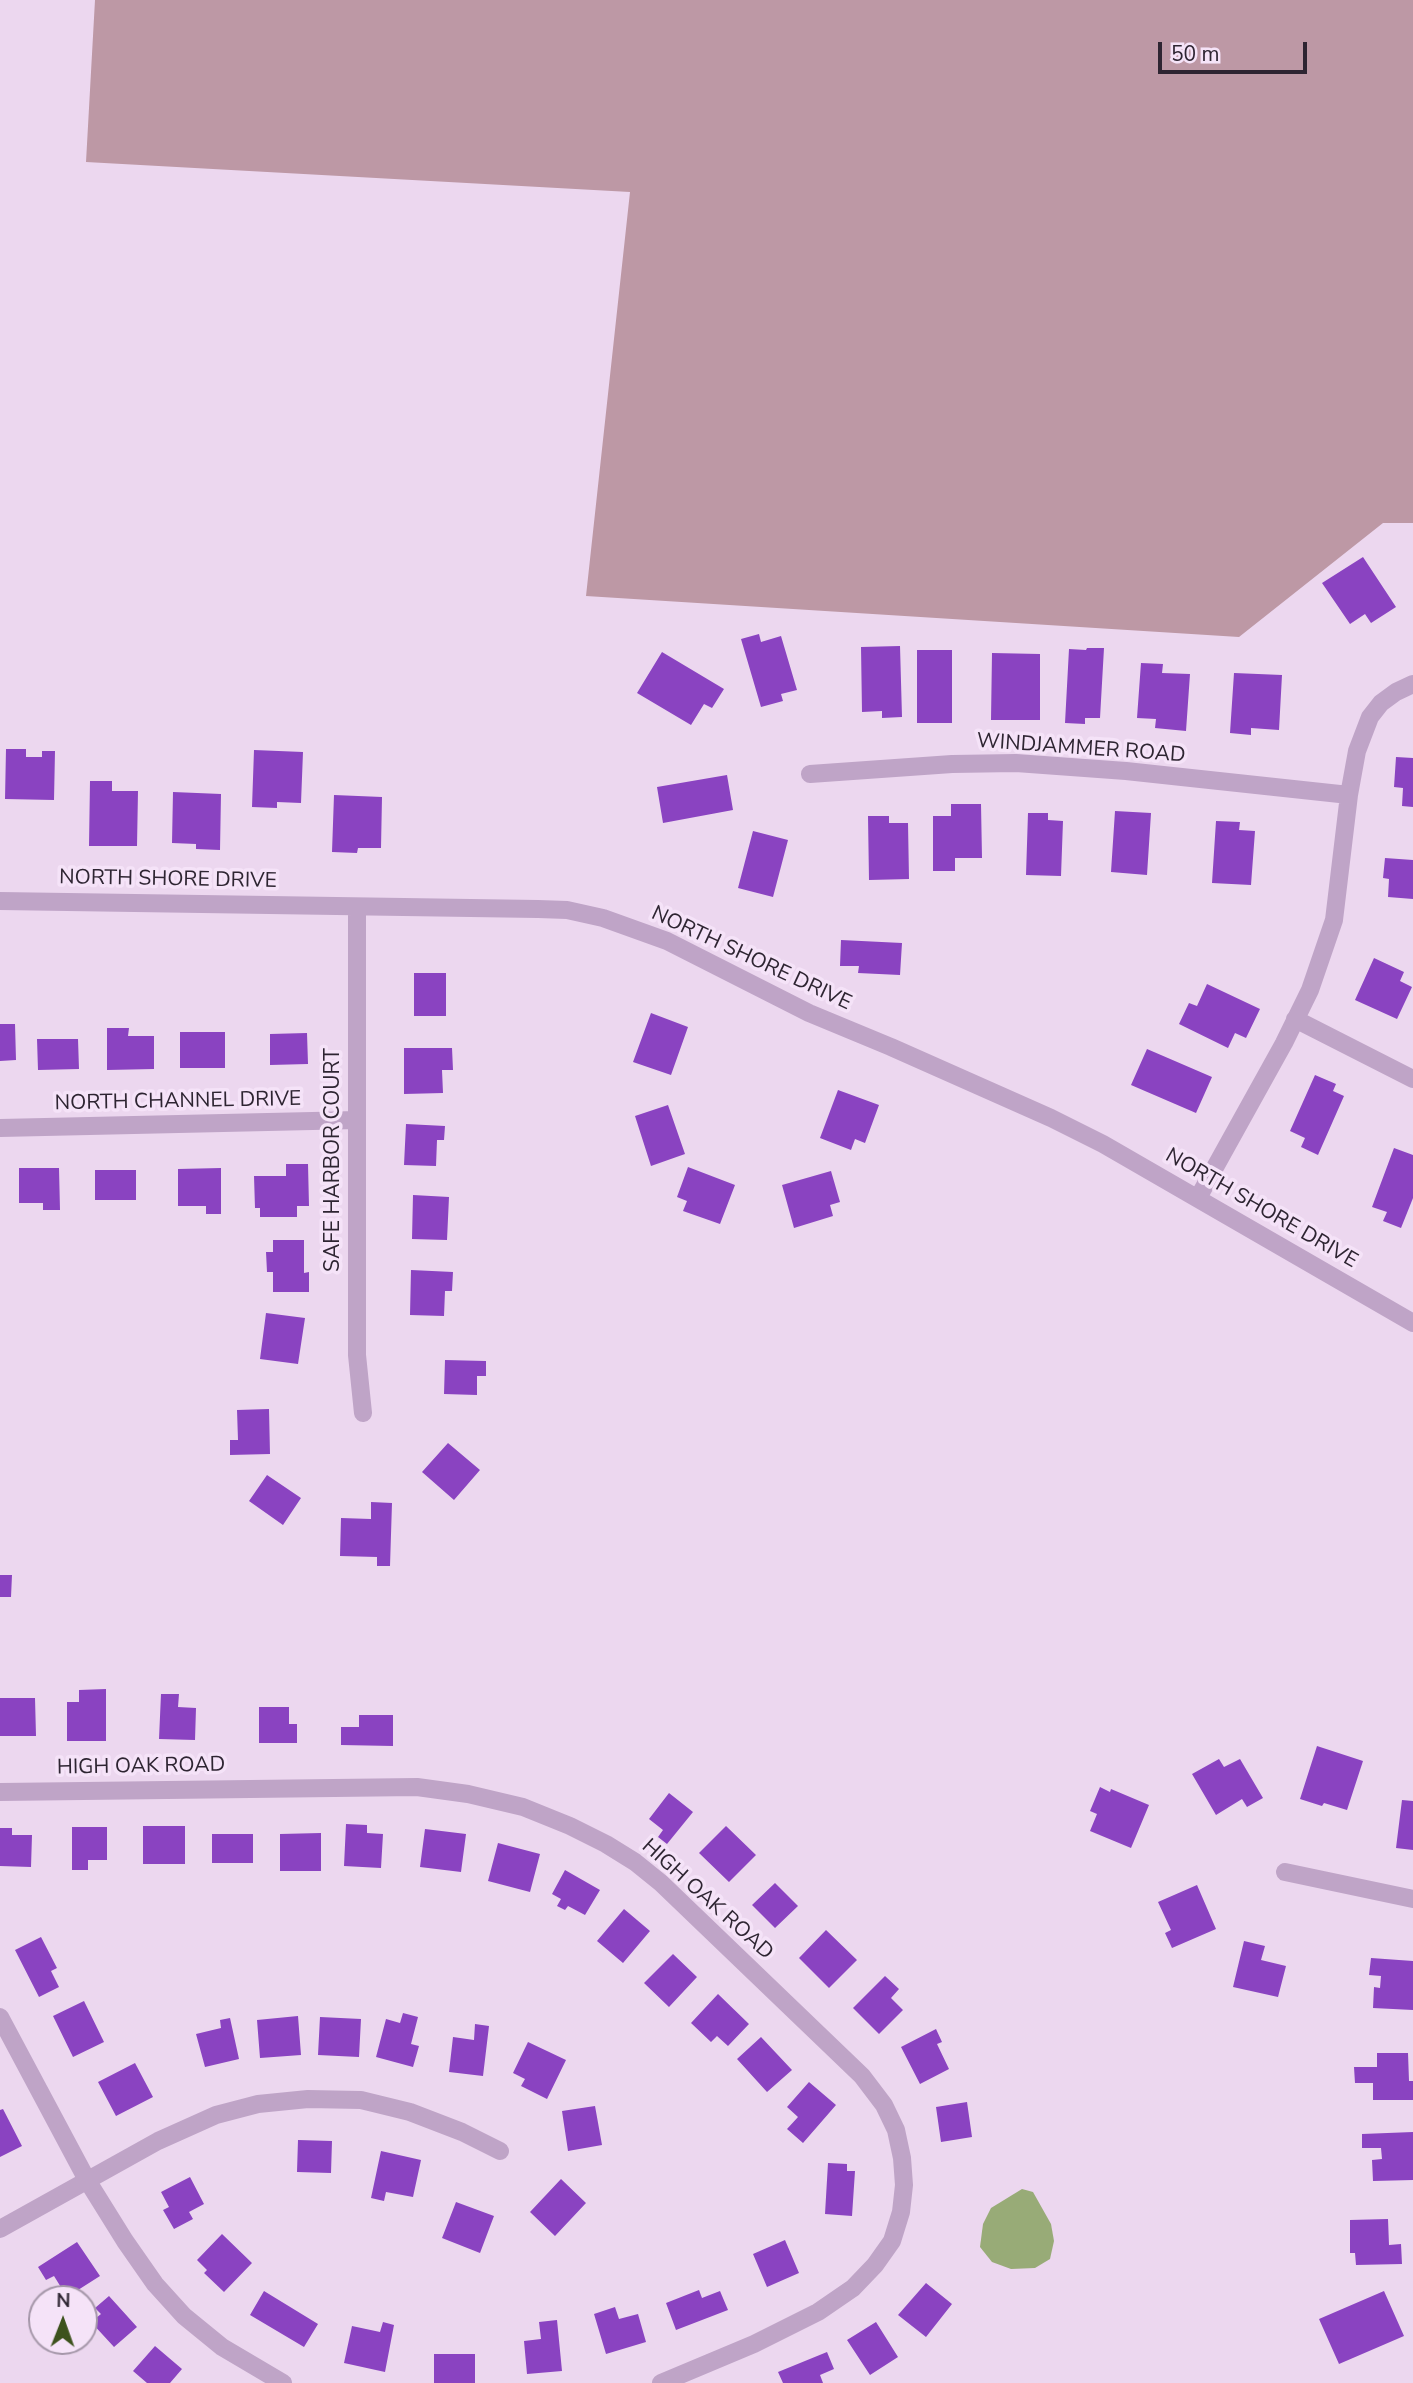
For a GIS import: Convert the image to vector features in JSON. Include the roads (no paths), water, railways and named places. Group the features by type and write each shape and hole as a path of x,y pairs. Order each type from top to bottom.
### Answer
{"street":[{"path":"1198,1198 1284,1043 1310,990 1334,920 1349,795 1357,751 1370,717 1381,703 1395,692 1413,684"},
{"name":"WINDJAMMER ROAD","path":"810,774 952,764 1016,764 1126,771 1349,795"},
{"name":"NORTH SHORE DRIVE","path":"0,901 567,910 603,918 667,941 809,1013 1052,1118 1198,1198 1413,1323"},
{"name":"SAFE HARBOR COURT","path":"356,906 357,1355 363,1413"},
{"path":"1295,1019 1413,1079"},
{"name":"NORTH CHANNEL DRIVE","path":"0,1128 357,1120"},
{"name":"HIGH OAK ROAD","path":"0,1792 417,1787 455,1792 523,1807 570,1826 635,1862 661,1883 862,2076 884,2105 896,2130 904,2185 901,2211 892,2241 853,2288 818,2312 754,2344 661,2383"},
{"path":"1285,1872 1413,1899"},
{"path":"0,2018 87,2180 155,2284 184,2316 222,2347 283,2383"},
{"path":"0,2229 158,2141 216,2115 258,2104 308,2099 361,2101 410,2112 462,2132 500,2151"}]}
